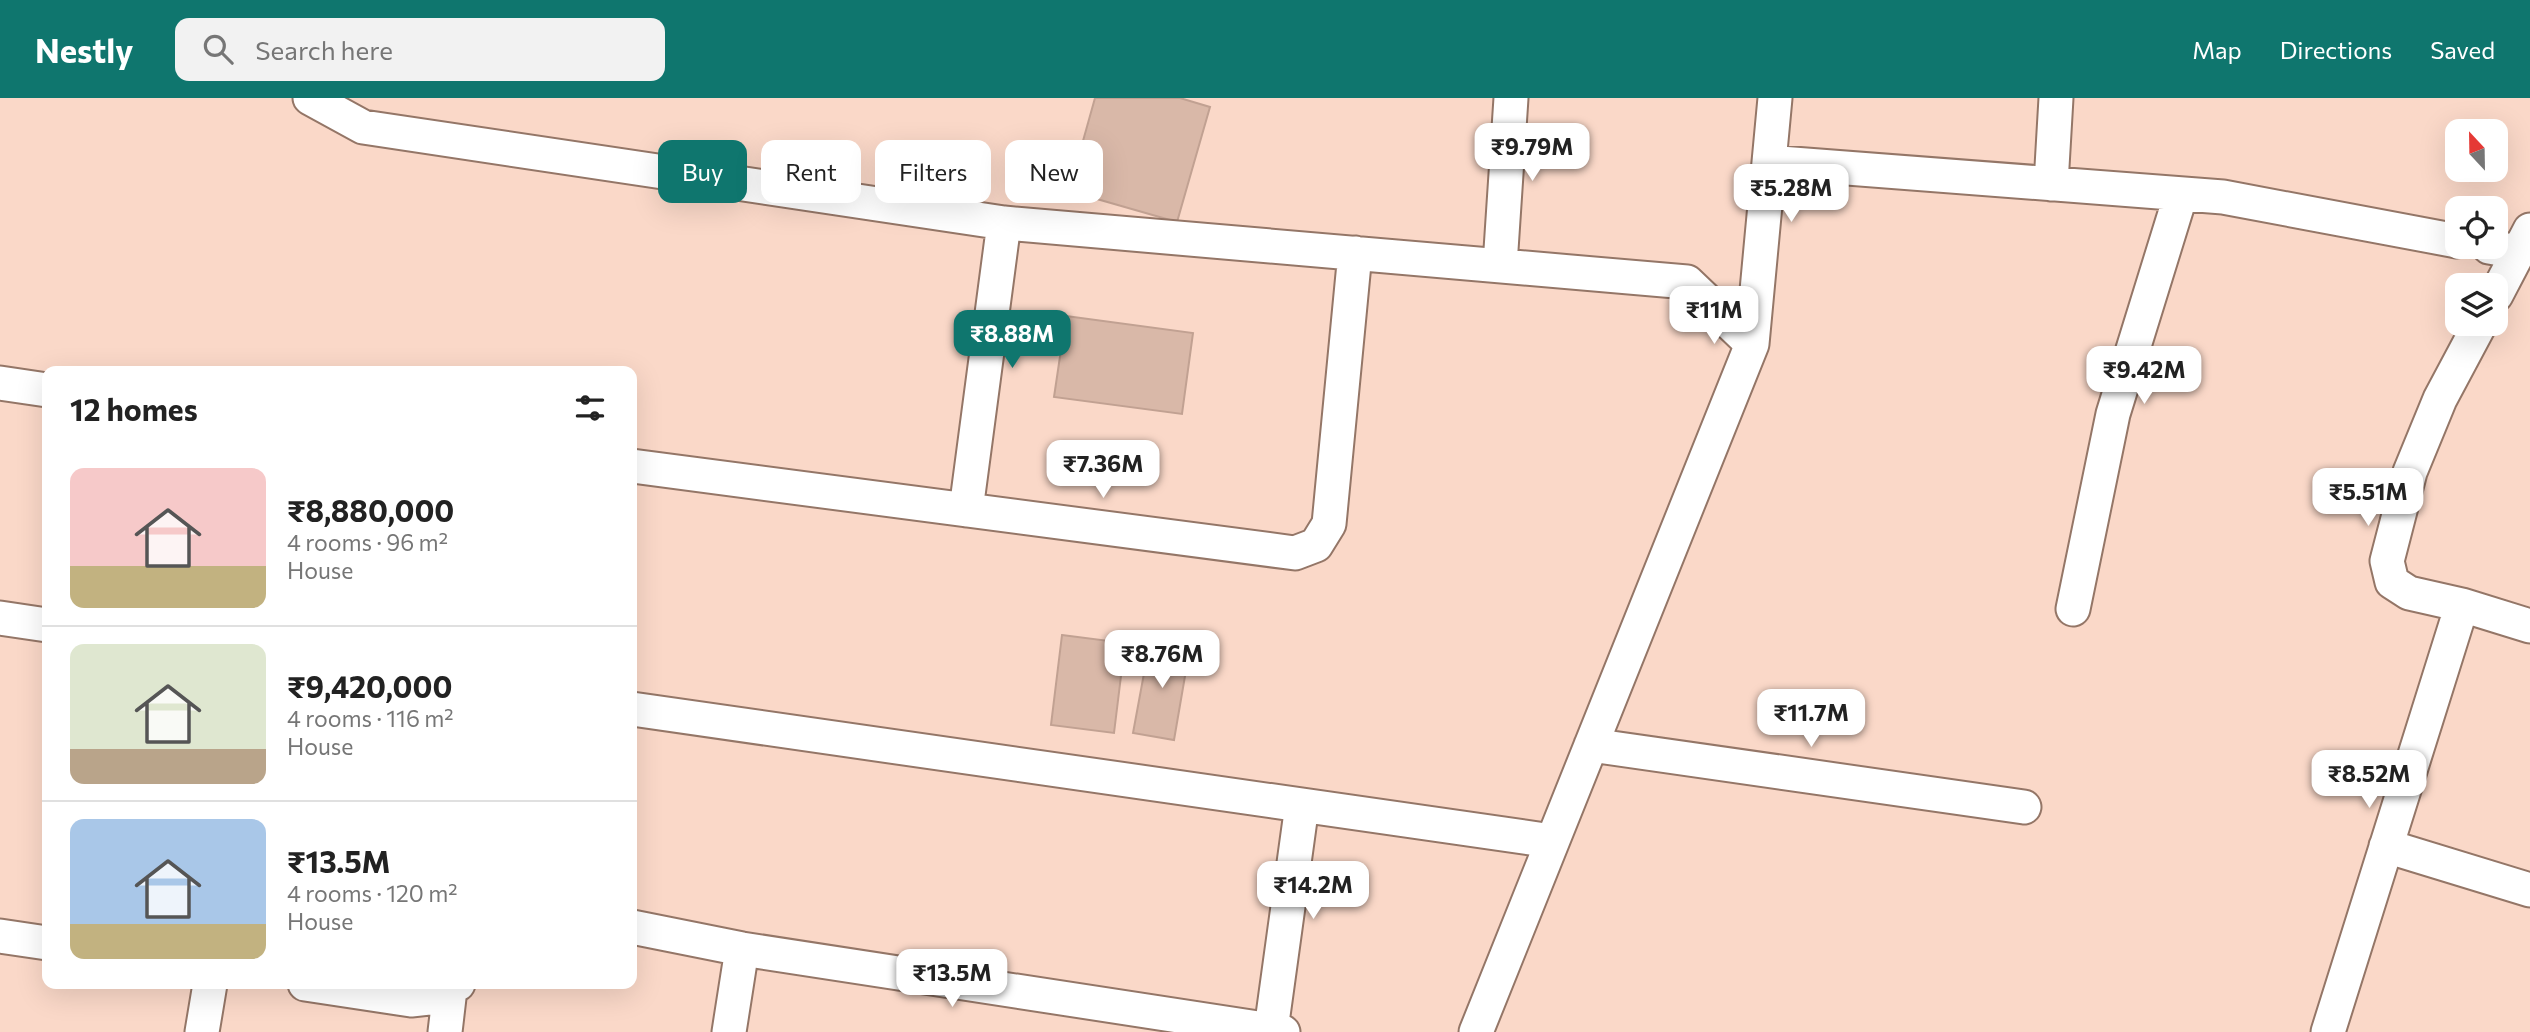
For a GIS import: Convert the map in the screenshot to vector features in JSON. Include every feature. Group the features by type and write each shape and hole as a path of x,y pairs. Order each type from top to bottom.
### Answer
{"street":[{"path":"310,98 363,127 1004,223 1687,282 1752,344"},
{"path":"1500,265 1511,98"},
{"path":"1476,1032 1752,344 1775,98"},
{"path":"2051,184 2056,98"},
{"path":"1769,162 2223,197 2445,239"},
{"path":"2073,609 2113,414 2181,194"},
{"path":"966,510 1004,223"},
{"path":"637,476 966,510 1295,553 1316,545 1329,524 1355,253"},
{"path":"2474,336 2440,399 2410,472 2387,561 2392,582 2409,593 2462,605 2530,626"},
{"path":"0,383 42,389"},
{"path":"2328,1032 2462,605"},
{"path":"0,618 42,624"},
{"path":"637,710 1552,841"},
{"path":"1591,745 2024,807"},
{"path":"637,928 742,949 1277,1031 1302,805"},
{"path":"2386,846 2530,890"},
{"path":"0,936 42,942"},
{"path":"729,1032 742,949"},
{"path":"202,1032 209,989"},
{"path":"338,989 411,1000 429,998 448,989"},
{"path":"445,1032 453,989"}],"building":[{"path":"1095,98 1180,98 1210,107 1177,222 1103,201 1103,140 1083,140"},
{"path":"1066,316 1193,333 1182,414 1054,397"},
{"path":"1062,635 1125,643 1114,733 1051,725"},
{"path":"1150,641 1190,647 1174,740 1133,733"}]}
